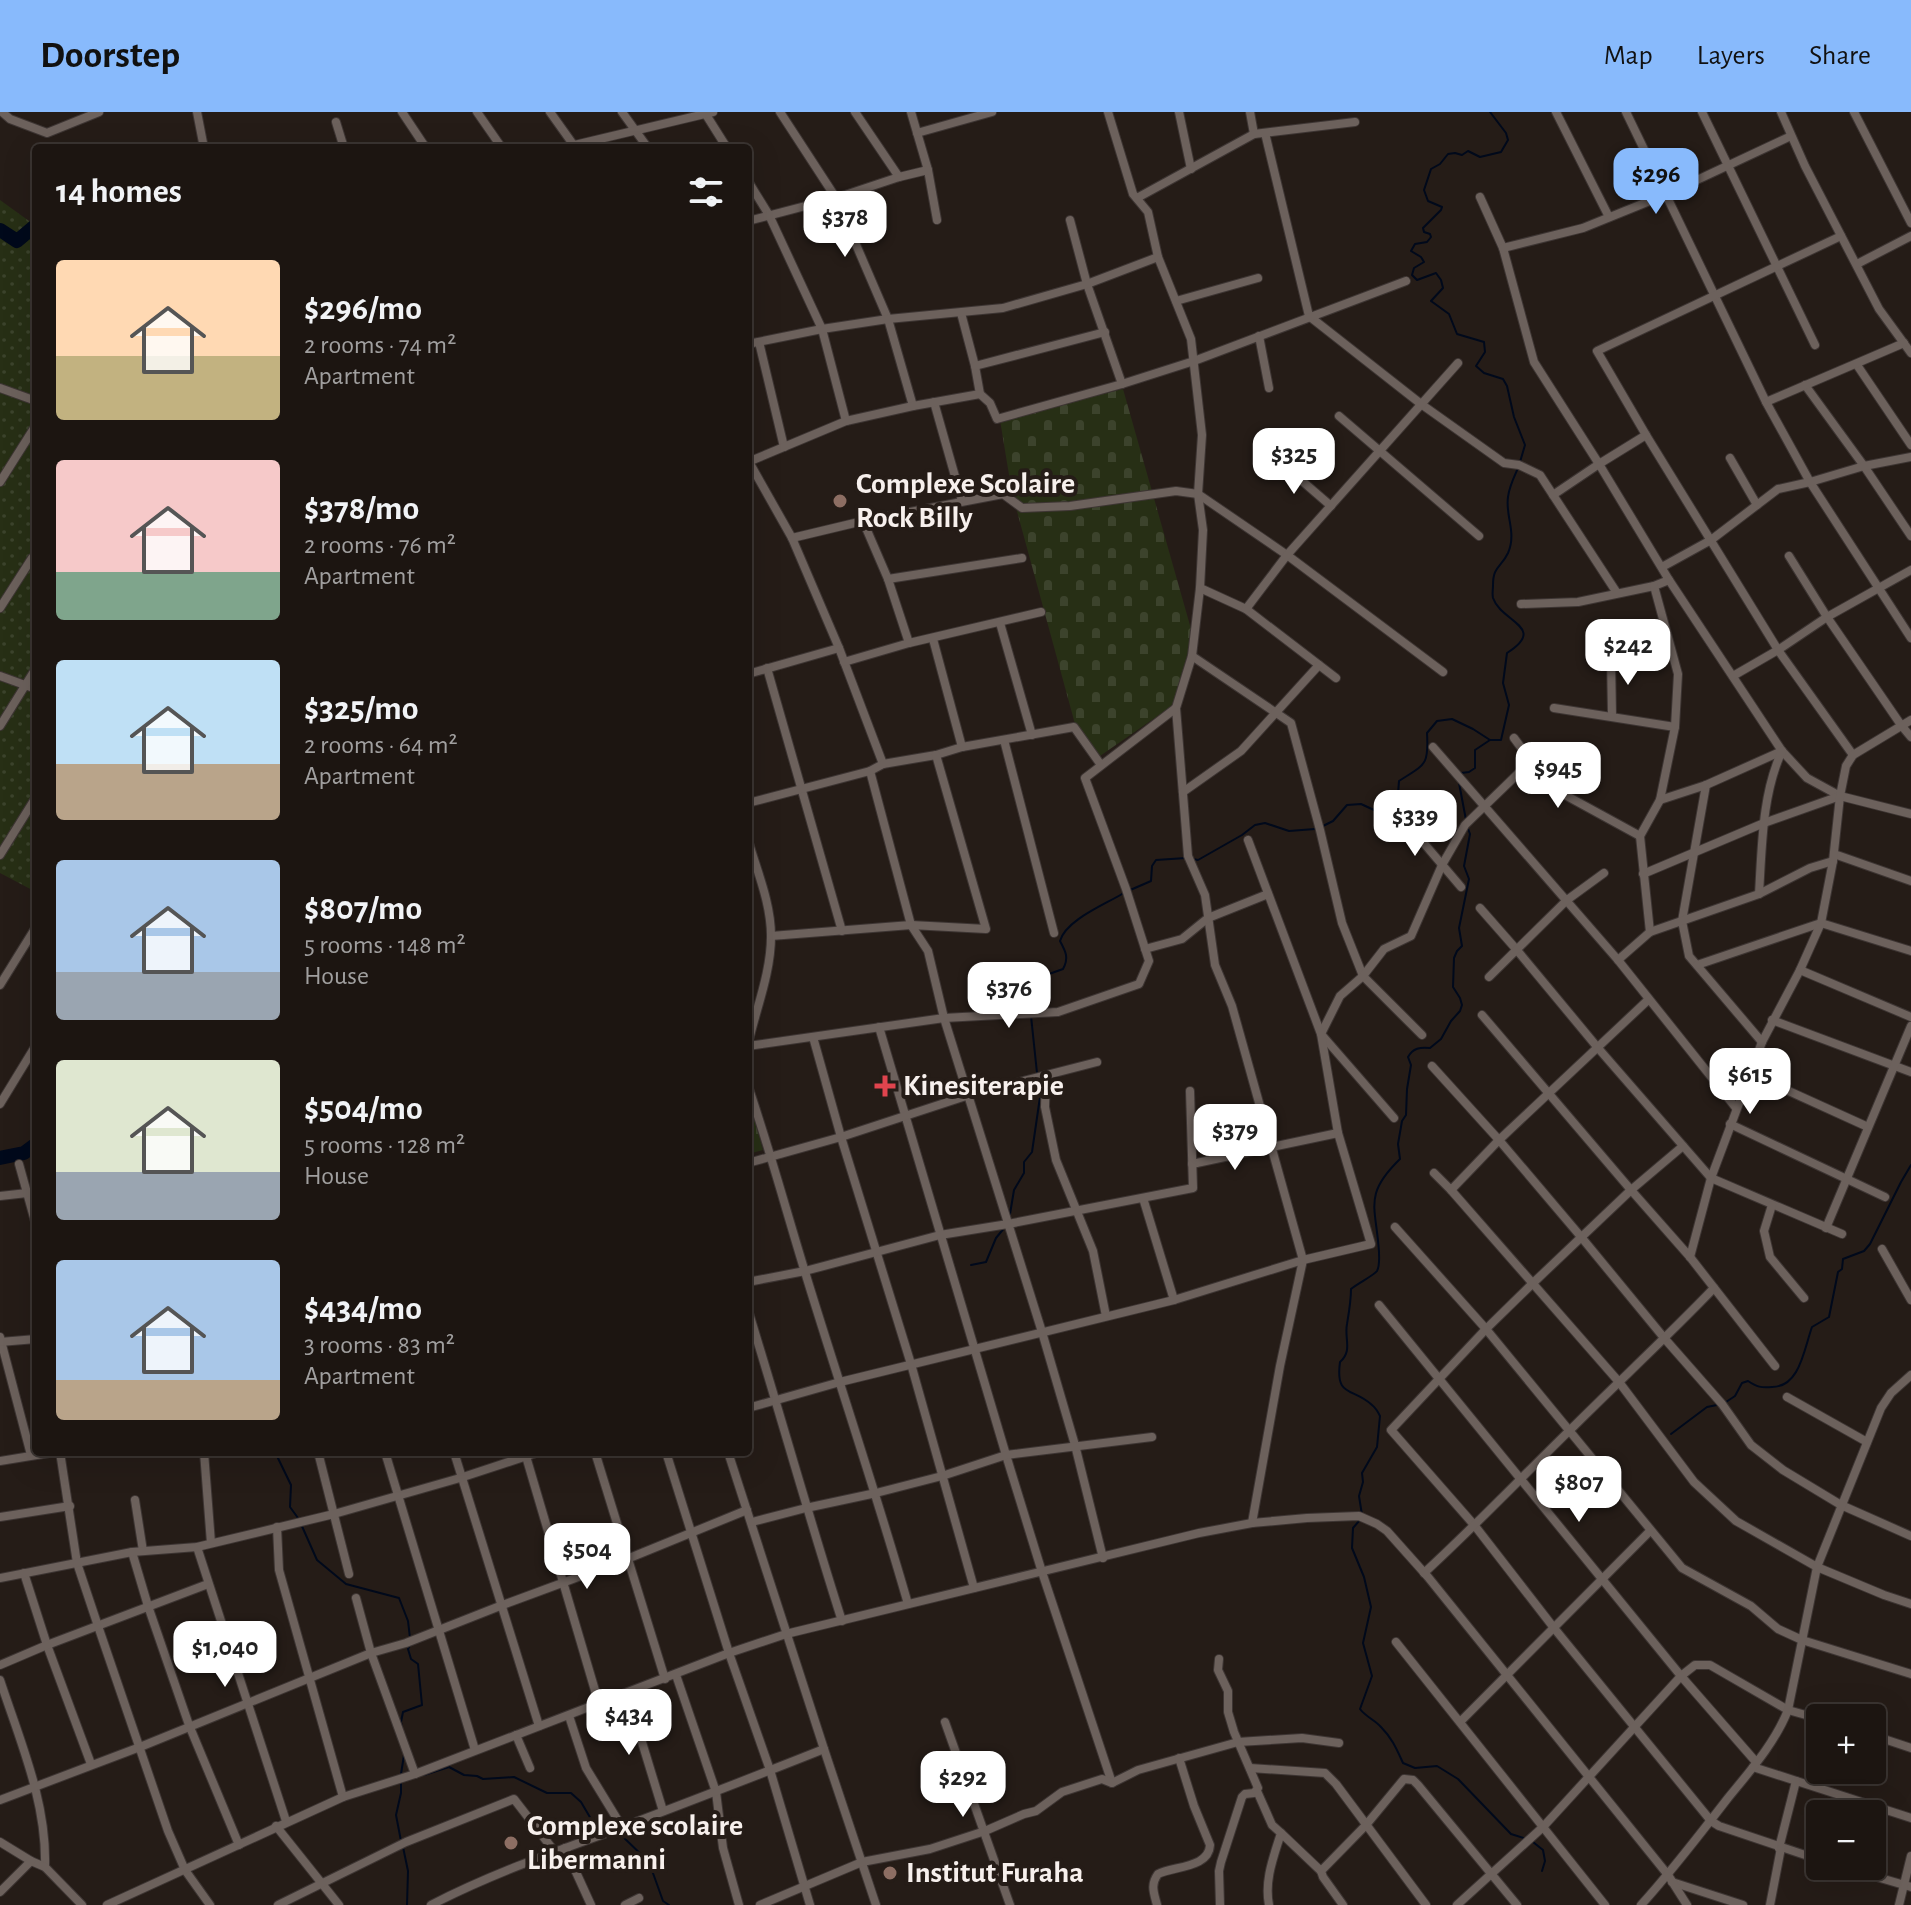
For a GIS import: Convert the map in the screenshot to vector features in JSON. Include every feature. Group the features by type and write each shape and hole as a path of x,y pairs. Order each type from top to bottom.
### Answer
{"street":[{"path":"2,112 10,119 47,133 99,112"},
{"path":"66,112 69,124"},
{"path":"197,112 203,144"},
{"path":"402,112 423,144"},
{"path":"477,112 499,144"},
{"path":"550,112 572,144"},
{"path":"622,112 645,144"},
{"path":"780,112 836,198 888,319 913,406"},
{"path":"855,112 899,177"},
{"path":"911,112 928,170 937,220"},
{"path":"917,133 992,112"},
{"path":"1108,112 1133,194 1148,212 1158,257 1191,339 1194,361 1202,435 1198,494 1203,530 1200,588 1192,656 1176,708 1189,858 1205,895 1215,965 1232,1006 1303,1260 1280,1366 1252,1523"},
{"path":"1179,112 1191,169"},
{"path":"1250,112 1254,134"},
{"path":"1556,112 1609,217"},
{"path":"1626,112 1766,402 1810,482 1911,638"},
{"path":"1702,112 1815,345"},
{"path":"1766,402 1857,365 1909,349 1879,309 1781,112"},
{"path":"1854,112 1911,223"},
{"path":"585,144 708,113 725,144"},
{"path":"336,122 343,144"},
{"path":"1137,198 1254,134 1355,122"},
{"path":"1265,133 1309,316 1421,404 1504,463 1519,465 1540,475 1617,593"},
{"path":"1503,248 1583,228 1667,194 1791,136"},
{"path":"752,220 928,170"},
{"path":"752,187 769,215 822,329 846,421"},
{"path":"1480,197 1503,248 1534,362 1669,580 1782,751 1807,778 1840,796 1911,814"},
{"path":"1070,220 1087,284 1122,384"},
{"path":"1841,236 1597,351 1778,650 1853,755"},
{"path":"1857,264 1911,236"},
{"path":"784,447 753,343 888,319 1003,308 1087,284 1158,257"},
{"path":"1176,301 1258,278"},
{"path":"961,313 980,394 990,403 997,419 1194,361 1406,281"},
{"path":"975,366 1105,332"},
{"path":"1259,336 1269,388"},
{"path":"1246,609 1287,555 1458,363"},
{"path":"1857,365 1911,445"},
{"path":"1805,385 1911,536"},
{"path":"0,388 32,400"},
{"path":"752,459 846,421 980,394"},
{"path":"934,402 962,501"},
{"path":"1339,416 1479,536"},
{"path":"0,482 32,431"},
{"path":"1553,495 1646,435"},
{"path":"1662,567 1711,540 1778,489 1911,457"},
{"path":"1730,458 1757,505"},
{"path":"1279,461 1331,506"},
{"path":"752,468 792,538 839,648 883,764"},
{"path":"792,538 1003,494 1022,508 1070,506 1176,491 1198,494 1287,555 1443,672"},
{"path":"863,521 888,579 909,643"},
{"path":"1789,556 1827,617 1911,737"},
{"path":"0,608 32,558"},
{"path":"888,579 1022,558"},
{"path":"1733,676 1827,617 1911,570"},
{"path":"1521,604 1578,602 1669,580"},
{"path":"1650,932 1640,836 1660,800 1675,727 1678,674 1654,586"},
{"path":"1200,588 1246,609 1336,678"},
{"path":"844,662 909,643 1041,612"},
{"path":"1000,623 1032,735"},
{"path":"933,639 962,747"},
{"path":"752,673 839,648"},
{"path":"1192,656 1291,723 1320,827 1342,923 1363,976 1422,1035"},
{"path":"1611,658 1612,716"},
{"path":"1183,792 1241,751 1319,665"},
{"path":"767,668 842,931"},
{"path":"0,726 32,674"},
{"path":"0,676 32,688"},
{"path":"752,1045 944,1018 1058,1012 1139,984 1149,961 1085,778 1176,708"},
{"path":"1554,708 1675,727"},
{"path":"1690,1257 1711,1178 1736,1108 1772,1020 1800,970 1821,923 1834,857 1846,766 1853,755 1911,720"},
{"path":"752,802 870,771 883,764 1074,727 1101,765"},
{"path":"1514,738 1531,761 1565,795 1640,836"},
{"path":"1004,740 1054,933"},
{"path":"1433,747 1618,960 1736,1108"},
{"path":"1660,800 1706,785 1782,751"},
{"path":"1759,894 1764,823 1774,768 1782,751"},
{"path":"771,936 911,925 986,929 936,755"},
{"path":"1321,1034 1340,996 1363,976 1384,949 1411,936 1442,865 1467,823 1531,761"},
{"path":"870,771 911,925 928,951 944,1018 1042,1332 1075,1445 1103,1558"},
{"path":"1706,785 1682,921 1689,956 1762,1042"},
{"path":"1643,874 1764,823 1840,796"},
{"path":"0,855 32,803"},
{"path":"1394,808 1461,887"},
{"path":"752,1407 840,1382 1174,1300 1303,1260 1371,1244 1338,1133 1321,1034 1248,840"},
{"path":"752,854 768,909 771,936 764,984 752,1030"},
{"path":"1618,960 1650,932 1759,894 1834,857 1911,881"},
{"path":"1489,977 1567,900 1604,873"},
{"path":"1145,949 1182,939 1208,918 1268,894"},
{"path":"1480,908 1711,1178 1842,1234"},
{"path":"1697,965 1821,923 1911,951"},
{"path":"0,985 32,933"},
{"path":"1800,970 1911,1017"},
{"path":"1451,1190 1499,1140 1648,1000"},
{"path":"1482,1015 1690,1257 1775,1366"},
{"path":"1772,1020 1911,1072"},
{"path":"1826,1228 1911,1026"},
{"path":"879,1027 1042,1572 1112,1783"},
{"path":"1321,1034 1394,1118"},
{"path":"813,1037 974,1588"},
{"path":"0,1104 32,1052"},
{"path":"752,1162 841,1137 969,1095 1097,1062"},
{"path":"1432,1066 1499,1140 1722,1404 1751,1445 1783,1470 1841,1505 1911,1536"},
{"path":"1751,1074 1868,1127"},
{"path":"1041,1076 1056,1160 1093,1251 1106,1316"},
{"path":"752,1281 805,1271 940,1235 1193,1188 1190,1091"},
{"path":"752,1098 908,1604"},
{"path":"1730,1124 1885,1197"},
{"path":"1192,1164 1338,1133"},
{"path":"1683,1146 1631,1190 1532,1284 1391,1430 1475,1526 1711,1821 1806,1856"},
{"path":"0,1196 31,1192 19,1164"},
{"path":"1434,1173 1619,1382 1694,1482 1736,1521 1817,1567 1911,1604"},
{"path":"1143,1198 1174,1300"},
{"path":"1772,1205 1764,1231 1770,1257 1804,1298"},
{"path":"1395,1227 1486,1329 1682,1568 1751,1606 1778,1629 1802,1640 1911,1674"},
{"path":"1882,1249 1911,1300"},
{"path":"1899,1280 1911,1273"},
{"path":"1424,1573 1714,1288"},
{"path":"1379,1305 1754,1765 1911,1818"},
{"path":"752,1323 842,1621"},
{"path":"0,1461 31,1455 1,1341 32,1339"},
{"path":"1641,1905 1669,1878 1782,1724 1788,1710 1817,1567 1881,1408 1891,1393 1911,1375"},
{"path":"1787,1397 1867,1442"},
{"path":"752,1522 942,1476 1006,1455 1152,1437"},
{"path":"59,1456 70,1506 77,1563 98,1626 168,1831 185,1870 210,1905"},
{"path":"204,1456 211,1543"},
{"path":"319,1456 349,1574"},
{"path":"386,1456 475,1750"},
{"path":"455,1456 539,1726"},
{"path":"0,1578 132,1552 197,1547 334,1514 460,1478 520,1456"},
{"path":"527,1456 599,1704"},
{"path":"596,1456 665,1679"},
{"path":"667,1456 729,1653 770,1770 810,1905"},
{"path":"729,1456 876,1905"},
{"path":"135,1500 143,1551"},
{"path":"0,1517 70,1506"},
{"path":"0,1800 371,1653 411,1642 747,1510"},
{"path":"107,1905 343,1797 415,1774 786,1634 1199,1533 1252,1523 1362,1516 1387,1531 1424,1573 1669,1878 1687,1905"},
{"path":"277,1527 279,1570 343,1797"},
{"path":"1460,1722 1650,1531"},
{"path":"197,1547 286,1821"},
{"path":"132,1552 189,1725 239,1845"},
{"path":"24,1573 91,1764"},
{"path":"0,1665 208,1584"},
{"path":"356,1598 371,1653 415,1774"},
{"path":"1396,1642 1605,1905"},
{"path":"1219,1659 1218,1670 1228,1691 1228,1712 1272,1825 1321,1871 1343,1905"},
{"path":"1457,1905 1543,1827 1681,1676 1695,1665 1710,1665 1788,1710 1806,1715"},
{"path":"676,1675 716,1792 723,1848 739,1905"},
{"path":"0,1680 36,1787 46,1842 45,1867"},
{"path":"627,1693 663,1811"},
{"path":"569,1716 586,1768 622,1827"},
{"path":"945,1722 1010,1905"},
{"path":"516,1735 530,1768"},
{"path":"760,1905 862,1862 930,1849 985,1831 1036,1811 1062,1792 1102,1779 1112,1783 1138,1770 1238,1742 1302,1738 1339,1743"},
{"path":"1886,1740 1911,1748"},
{"path":"431,1905 460,1890 565,1848 824,1749"},
{"path":"1157,1905 1152,1890 1158,1874 1204,1859 1210,1851 1179,1758"},
{"path":"1250,1768 1325,1773 1426,1905"},
{"path":"1321,1871 1366,1825 1404,1779 1413,1780 1517,1905"},
{"path":"1770,1905 1796,1781"},
{"path":"1220,1905 1219,1871 1230,1832 1242,1797 1257,1791"},
{"path":"278,1905 402,1843 514,1799 555,1852"},
{"path":"276,1826 339,1905"},
{"path":"1269,1905 1269,1869 1281,1833"},
{"path":"0,1842 45,1867 82,1905"},
{"path":"565,1848 591,1905"},
{"path":"1899,1905 1908,1886 1911,1856"},
{"path":"0,1892 31,1861"},
{"path":"1669,1878 1743,1905"},
{"path":"1886,1880 1908,1886"},
{"path":"625,1905 639,1898"}],"green space":[{"path":"0,200 32,223 32,890 0,873"},
{"path":"1123,389 1193,636 1172,706 1100,756 1075,724 1012,493 1000,420"},
{"path":"752,1111 763,1150 752,1153"}],"waterway":[{"path":"1490,112 1508,140 1501,152 1480,157 1468,151 1462,155 1448,154 1431,169 1424,190 1428,201 1442,207 1423,228 1431,237 1427,242 1415,244 1411,251 1424,262 1414,268 1412,275 1417,280 1436,273 1443,288 1431,301 1449,314 1457,334 1484,342 1485,352 1476,366 1484,373 1503,379 1507,386 1525,445 1520,462"},
{"path":"0,230 17,241 32,228"},
{"path":"1461,773 1475,768 1475,750 1490,740 1501,740 1509,705 1503,683 1507,653 1523,637 1523,630 1493,598 1494,574 1510,545 1508,497 1518,468"},
{"path":"1321,827 1333,821 1347,805 1361,804 1374,810 1384,807 1398,794 1399,781 1424,763 1427,733 1437,721 1452,719 1490,740"},
{"path":"1459,783 1466,820"},
{"path":"1193,859 1198,860 1255,825 1265,823 1289,831 1315,829"},
{"path":"1362,1515 1359,1496 1362,1473 1377,1447 1380,1416 1373,1406 1343,1387 1340,1381 1340,1362 1347,1349 1351,1289 1375,1273 1379,1266 1374,1202 1381,1182 1400,1159 1398,1144 1406,1115 1411,1065 1408,1057 1415,1050 1430,1048 1441,1039 1462,1005 1453,987 1454,958 1462,946 1459,928 1469,879 1464,866 1470,834 1467,826"},
{"path":"1128,891 1151,881 1152,866 1156,860 1186,858"},
{"path":"1033,1010 1049,974 1063,969 1065,965 1066,955 1060,941 1064,933 1078,920 1122,894"},
{"path":"1031,1016 1037,1073"},
{"path":"1010,1214 1014,1190 1024,1173 1024,1162 1032,1152 1040,1097 1038,1079"},
{"path":"0,1158 24,1153 32,1147"},
{"path":"1726,1402 1735,1396 1742,1383 1748,1381 1759,1387 1772,1387 1789,1381 1795,1374 1812,1327 1829,1317 1843,1259 1864,1251 1870,1244 1911,1165"},
{"path":"971,1265 986,1262 996,1238 1005,1227"},
{"path":"1671,1434 1707,1407 1717,1405"},
{"path":"277,1456 291,1485 290,1507 298,1518"},
{"path":"1359,1521 1353,1528 1352,1548 1364,1577 1371,1607 1363,1643 1372,1676 1360,1709 1385,1731 1403,1763 1415,1768 1437,1766 1458,1779 1511,1834 1527,1839"},
{"path":"301,1524 317,1560 346,1584 399,1598 408,1621 410,1638"},
{"path":"402,1727 403,1712 422,1705 418,1664 411,1659 408,1649 411,1644"},
{"path":"401,1774 404,1755"},
{"path":"424,1775 449,1767 464,1775 483,1779 514,1777 547,1793 571,1793 581,1802 591,1819 611,1826"},
{"path":"401,1781 396,1815 401,1841"},
{"path":"619,1833 649,1862 663,1901 669,1905"},
{"path":"1533,1842 1543,1850 1545,1861 1542,1871"},
{"path":"403,1847 408,1871 407,1905"}],"place":[{"name":"Complexe Scolaire Rock Billy","path":"840,501"},
{"name":"Kinesiterapie","path":"885,1086"},
{"name":"Complexe scolaire Libermanni","path":"511,1843"},
{"name":"Institut Furaha","path":"890,1873"}]}
